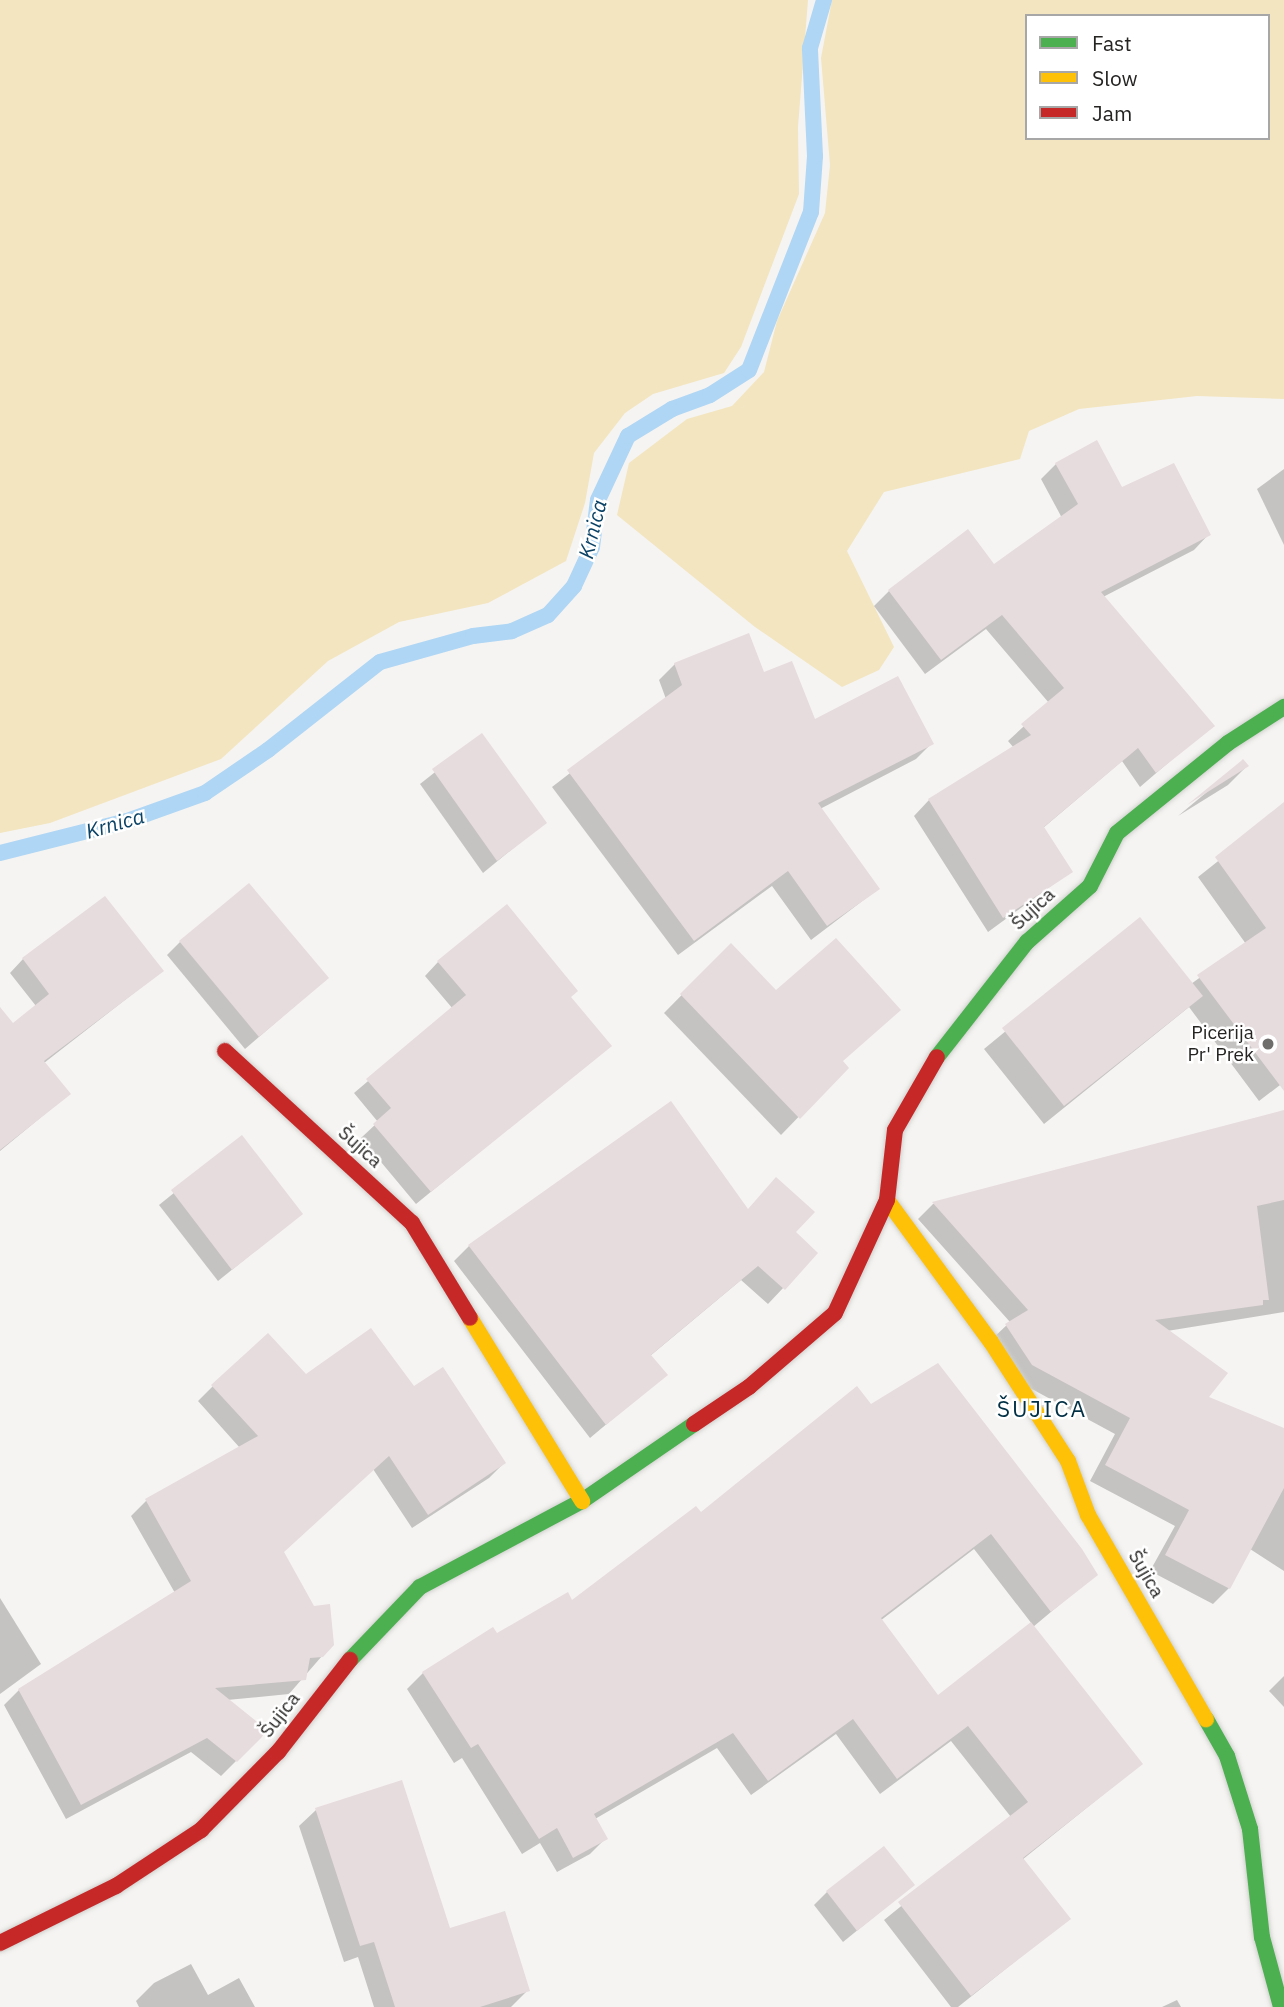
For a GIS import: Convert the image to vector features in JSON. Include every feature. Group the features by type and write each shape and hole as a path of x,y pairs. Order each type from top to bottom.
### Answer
{"street":[{"name":"Šujica","path":"0,1942 116,1886 201,1830 278,1752 344,1666 420,1587 582,1501 749,1387 835,1313 887,1200 895,1130 937,1056 1027,942 1090,886 1117,833 1228,743 1284,706"},
{"name":"Šujica","path":"225,1051 412,1223 582,1501"},
{"name":"Šujica","path":"887,1200 991,1342 1068,1461 1088,1515 1227,1756 1250,1829 1262,1937 1281,2007"}],"shaded area":[{"path":"0,0 808,0 798,127 799,194 741,347 724,373 653,394 625,413 594,453 585,503 566,561 488,603 399,622 328,661 221,759 50,823 0,833"},
{"path":"832,0 1284,0 1284,399 1197,396 1079,409 1029,431 1020,459 884,492 847,551 894,647 879,670 842,687 755,627 617,515 629,463 687,419 732,406 764,372 777,321 825,213 830,165 821,58"}],"building":[{"path":"1097,440 1122,487 1174,463 1211,535 1101,592 1215,726 1156,773 1138,748 1044,827 1073,872 1003,918 928,799 1031,735 1021,724 1064,688 1002,615 941,660 888,590 968,529 994,564 1078,504 1055,463"},
{"path":"749,633 764,672 792,661 815,719 898,676 934,744 818,803 880,889 827,926 788,871 694,941 567,770 682,685 674,663"},
{"path":"482,733 547,823 497,861 432,769"},
{"path":"1243,759 1249,766 1187,805 1241,761"},
{"path":"1284,802 1284,1091 1197,975 1266,928 1215,857"},
{"path":"249,883 329,978 259,1037 179,941"},
{"path":"105,896 164,971 44,1061 71,1094 0,1150 0,1007 13,1023 49,994 22,958"},
{"path":"507,904 578,991 571,997 612,1046 431,1192 373,1124 391,1108 366,1079 466,995 437,961"},
{"path":"1140,917 1203,996 1064,1106 1002,1028"},
{"path":"836,938 901,1010 843,1061 849,1068 800,1119 680,994 731,943 776,990"},
{"path":"671,1101 748,1209 776,1177 815,1212 796,1232 818,1253 785,1290 758,1266 651,1355 668,1375 606,1425 468,1245"},
{"path":"1284,1110 1284,1200 1257,1206 1269,1300 1263,1300 1263,1305 1155,1320 1228,1373 1209,1397 1284,1428 1284,1488 1230,1589 1165,1555 1189,1510 1105,1465 1130,1418 1032,1365 1005,1324 1028,1310 932,1202"},
{"path":"242,1135 303,1214 232,1270 171,1190"},
{"path":"371,1328 414,1386 443,1367 506,1463 428,1515 389,1456 284,1552 314,1606 330,1604 334,1645 323,1657 310,1658 306,1680 215,1688 267,1730 261,1738 237,1762 207,1738 81,1805 18,1689 191,1581 145,1499 258,1436 211,1385 268,1333 306,1374"},
{"path":"938,1363 1082,1549 1098,1575 1051,1612 991,1534 881,1618 938,1695 1031,1622 1143,1764 1023,1858 1071,1919 971,1996 898,1902 1028,1802 968,1726 897,1779 853,1719 768,1781 733,1733 594,1814 608,1839 573,1858 557,1828 539,1839 478,1744 471,1748 422,1672 493,1627 497,1633 568,1592 572,1600 696,1506 701,1512 857,1386 871,1404"},
{"path":"402,1780 450,1928 505,1911 530,1991 480,2007 395,2007 374,1942 360,1946 315,1808"},
{"path":"884,1846 915,1885 857,1931 826,1891"}],"waterway":[{"name":"Krnica","path":"0,853 127,821 205,793 268,750 380,662 473,636 512,631 548,615 574,586 592,547 598,500 628,436 672,409 710,395 749,370 811,212 815,156 810,48 824,0"}],"traffic: fast":[{"path":"937,1057 1027,942 1090,886 1117,833 1228,743 1284,707"},
{"path":"350,1660 420,1587 582,1501 694,1424"},
{"path":"1206,1719 1227,1756 1250,1829 1262,1937 1281,2007"}],"traffic: slow":[{"path":"887,1200 991,1342 1068,1461 1088,1515 1206,1719"},
{"path":"470,1318 582,1501"}],"traffic: jam":[{"path":"225,1051 412,1223 470,1318"},
{"path":"694,1424 749,1387 835,1313 887,1200 895,1130 937,1057"},
{"path":"0,1943 116,1886 201,1830 278,1752 350,1660"}],"place":[{"name":"Picerija Pr' Prek","path":"1268,1044"}],"district":[{"name":"ŠUJICA","path":"1042,1408"}]}
